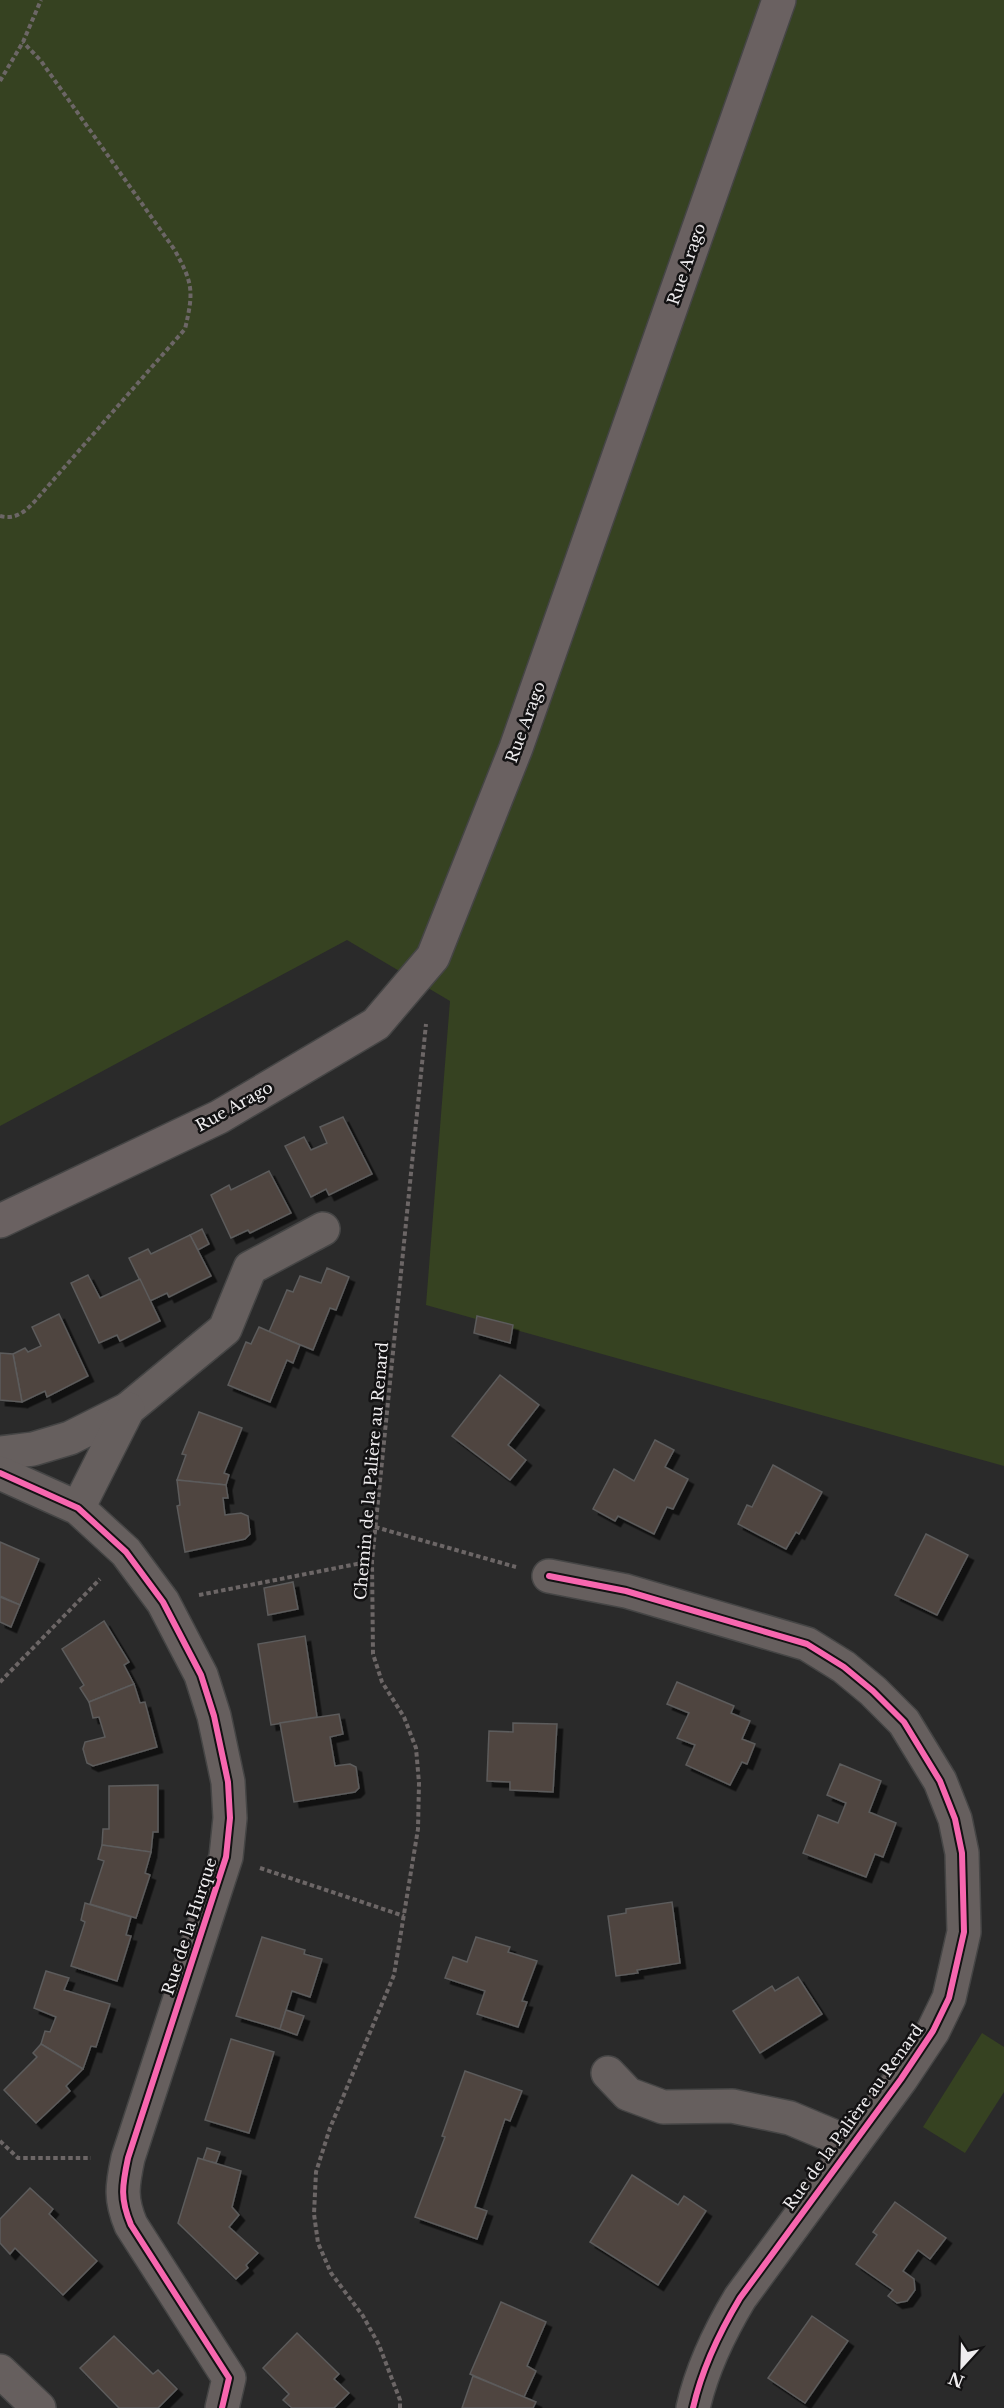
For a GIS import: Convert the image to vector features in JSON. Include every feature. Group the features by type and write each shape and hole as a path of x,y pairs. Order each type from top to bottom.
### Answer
{"main road":[{"name":"Rue Arago","path":"0,1221 219,1117 375,1024 433,957 516,748 778,0"}],"street":[{"path":"0,1453 33,1449 70,1438 128,1409 225,1329 250,1268 323,1229"},
{"path":"78,1508 128,1409"},
{"name":"Rue de la Hurque","path":"0,1473 78,1508 126,1552 163,1602 201,1675 214,1716 228,1782 230,1818 226,1857 128,2158 122,2183 123,2205 131,2225 229,2378 222,2408"},
{"name":"Rue de la Palière au Renard","path":"549,1576 626,1591 807,1644 844,1667 873,1691 904,1722 940,1781 955,1819 962,1853 964,1932 949,1998 933,2031 901,2079 740,2298 721,2330 705,2367 693,2408"},
{"name":"Rue de la Palière au Renard","path":"608,2073 628,2094 663,2107 732,2106 790,2118 852,2144"},
{"path":"0,2371 39,2408"}],"path":[{"path":"0,81 23,42 41,0"},
{"path":"0,516 9,518 23,513 35,501 185,329 191,301 188,274 174,249 41,61 23,42"},
{"path":"375,1527 549,1576"},
{"path":"0,1682 126,1552"},
{"path":"163,1602 372,1561"},
{"path":"226,1857 404,1916"},
{"path":"0,2141 18,2158 128,2158"}],"green space":[{"path":"0,0 1004,0 1004,1466 426,1305 450,1001 347,940 0,1126"},
{"path":"982,2033 1004,2047 1004,2092 965,2153 923,2127"}],"building":[{"path":"343,1117 372,1174 329,1195 326,1189 311,1197 285,1146 304,1137 311,1150 327,1143 320,1127"},
{"path":"269,1171 291,1213 250,1233 248,1230 231,1238 211,1195 229,1185 231,1190"},
{"path":"202,1229 209,1244 198,1250 190,1235"},
{"path":"190,1235 211,1276 169,1297 167,1293 150,1301 129,1258 148,1249 151,1254"},
{"path":"327,1268 349,1277 336,1310 330,1308 313,1350 269,1332 287,1290 293,1292 300,1276 321,1283"},
{"path":"88,1275 100,1298 140,1279 160,1321 120,1341 117,1335 99,1343 71,1283"},
{"path":"59,1314 88,1376 47,1397 45,1391 22,1402 13,1354 25,1348 28,1352 41,1346 32,1327"},
{"path":"477,1316 513,1325 510,1343 474,1333"},
{"path":"259,1327 300,1345 293,1363 287,1360 270,1402 228,1385 246,1342 251,1344"},
{"path":"0,1353 13,1354 22,1402 0,1400"},
{"path":"500,1375 539,1405 508,1445 526,1460 510,1480 452,1436"},
{"path":"199,1412 242,1428 224,1473 229,1475 226,1485 177,1480 186,1455 182,1454"},
{"path":"655,1440 674,1450 665,1467 688,1479 673,1509 667,1507 654,1534 618,1516 615,1521 593,1509 614,1469 634,1481"},
{"path":"773,1465 822,1492 799,1534 796,1532 786,1549 738,1524 747,1505 752,1507"},
{"path":"177,1480 226,1485 228,1498 223,1498 225,1515 241,1513 248,1516 250,1534 245,1539 185,1552 177,1506 180,1505"},
{"path":"926,1534 968,1555 937,1615 895,1595"},
{"path":"0,1542 39,1559 20,1605 0,1596"},
{"path":"293,1582 298,1609 268,1615 264,1588"},
{"path":"0,1597 20,1605 11,1627 0,1622"},
{"path":"104,1621 129,1662 124,1665 134,1684 89,1702 80,1688 84,1685 62,1649"},
{"path":"305,1636 317,1717 271,1725 258,1644"},
{"path":"677,1682 734,1706 731,1713 750,1721 742,1739 755,1744 747,1764 742,1762 730,1785 686,1765 695,1745 677,1738 689,1713 667,1704"},
{"path":"134,1684 140,1703 145,1702 157,1747 93,1766 87,1763 83,1749 85,1742 105,1737 99,1717 93,1718 89,1702"},
{"path":"339,1714 343,1734 330,1737 335,1766 350,1764 356,1767 359,1788 355,1792 294,1802 280,1723"},
{"path":"513,1723 557,1724 553,1792 510,1790 510,1782 487,1781 489,1731 513,1732"},
{"path":"840,1764 881,1781 869,1812 896,1823 883,1857 875,1854 866,1877 803,1853 818,1815 838,1823 846,1803 827,1795"},
{"path":"158,1785 158,1832 153,1832 151,1852 102,1845 103,1829 109,1829 109,1786"},
{"path":"102,1845 151,1852 145,1873 150,1875 136,1918 90,1904 104,1861 98,1859"},
{"path":"672,1902 680,1963 616,1976 608,1916 626,1913 626,1909"},
{"path":"85,1903 131,1917 126,1935 131,1936 117,1981 71,1966 85,1922 81,1920"},
{"path":"262,1937 305,1950 304,1954 322,1959 310,1997 292,1991 280,2029 236,2016"},
{"path":"476,1937 510,1947 508,1952 537,1961 522,2001 527,2002 518,2027 477,2014 485,1991 445,1978 453,1957 467,1962"},
{"path":"46,1971 69,1978 64,1990 110,2004 96,2047 91,2046 83,2069 41,2044 45,2031 50,2032 56,2017 34,2008"},
{"path":"798,1977 822,2014 760,2053 733,2011 772,1986 775,1991"},
{"path":"286,2010 304,2016 297,2035 280,2029"},
{"path":"231,2039 274,2052 249,2133 205,2120"},
{"path":"41,2044 83,2069 66,2086 70,2091 36,2123 4,2090 37,2057 33,2053"},
{"path":"465,2071 522,2091 510,2121 505,2119 475,2207 487,2211 477,2239 415,2217 445,2137 442,2136"},
{"path":"207,2148 220,2152 216,2163 203,2160"},
{"path":"198,2158 241,2171 232,2207 239,2215 229,2227 258,2253 246,2265 248,2268 236,2279 178,2223"},
{"path":"632,2175 678,2205 684,2196 706,2211 658,2285 590,2242"},
{"path":"30,2188 53,2209 49,2214 97,2261 63,2295 15,2248 10,2254 0,2243 0,2219"},
{"path":"895,2202 946,2238 930,2259 918,2250 903,2271 914,2279 915,2290 907,2301 897,2303 888,2296 893,2290 856,2264 877,2235 873,2232"},
{"path":"501,2302 546,2322 527,2366 536,2371 524,2397 470,2374"},
{"path":"812,2316 848,2341 805,2403 768,2378"},
{"path":"297,2333 339,2374 334,2379 349,2393 334,2408 292,2408 283,2400 289,2394 263,2368"},
{"path":"114,2336 153,2374 158,2370 177,2389 158,2408 119,2408 80,2368"},
{"path":"473,2376 536,2402 533,2408 462,2408"}],"cycle path":[{"path":"0,1473 78,1508 126,1552 163,1602 201,1675 214,1716 228,1782 230,1818 226,1857 128,2158 123,2192 125,2208 131,2225 229,2378 222,2408"},
{"path":"549,1576 626,1591 807,1644 844,1667 873,1691 904,1722 940,1781 955,1819 962,1853 964,1932 949,1998 933,2031 901,2079 740,2298 712,2351 693,2408"}]}
